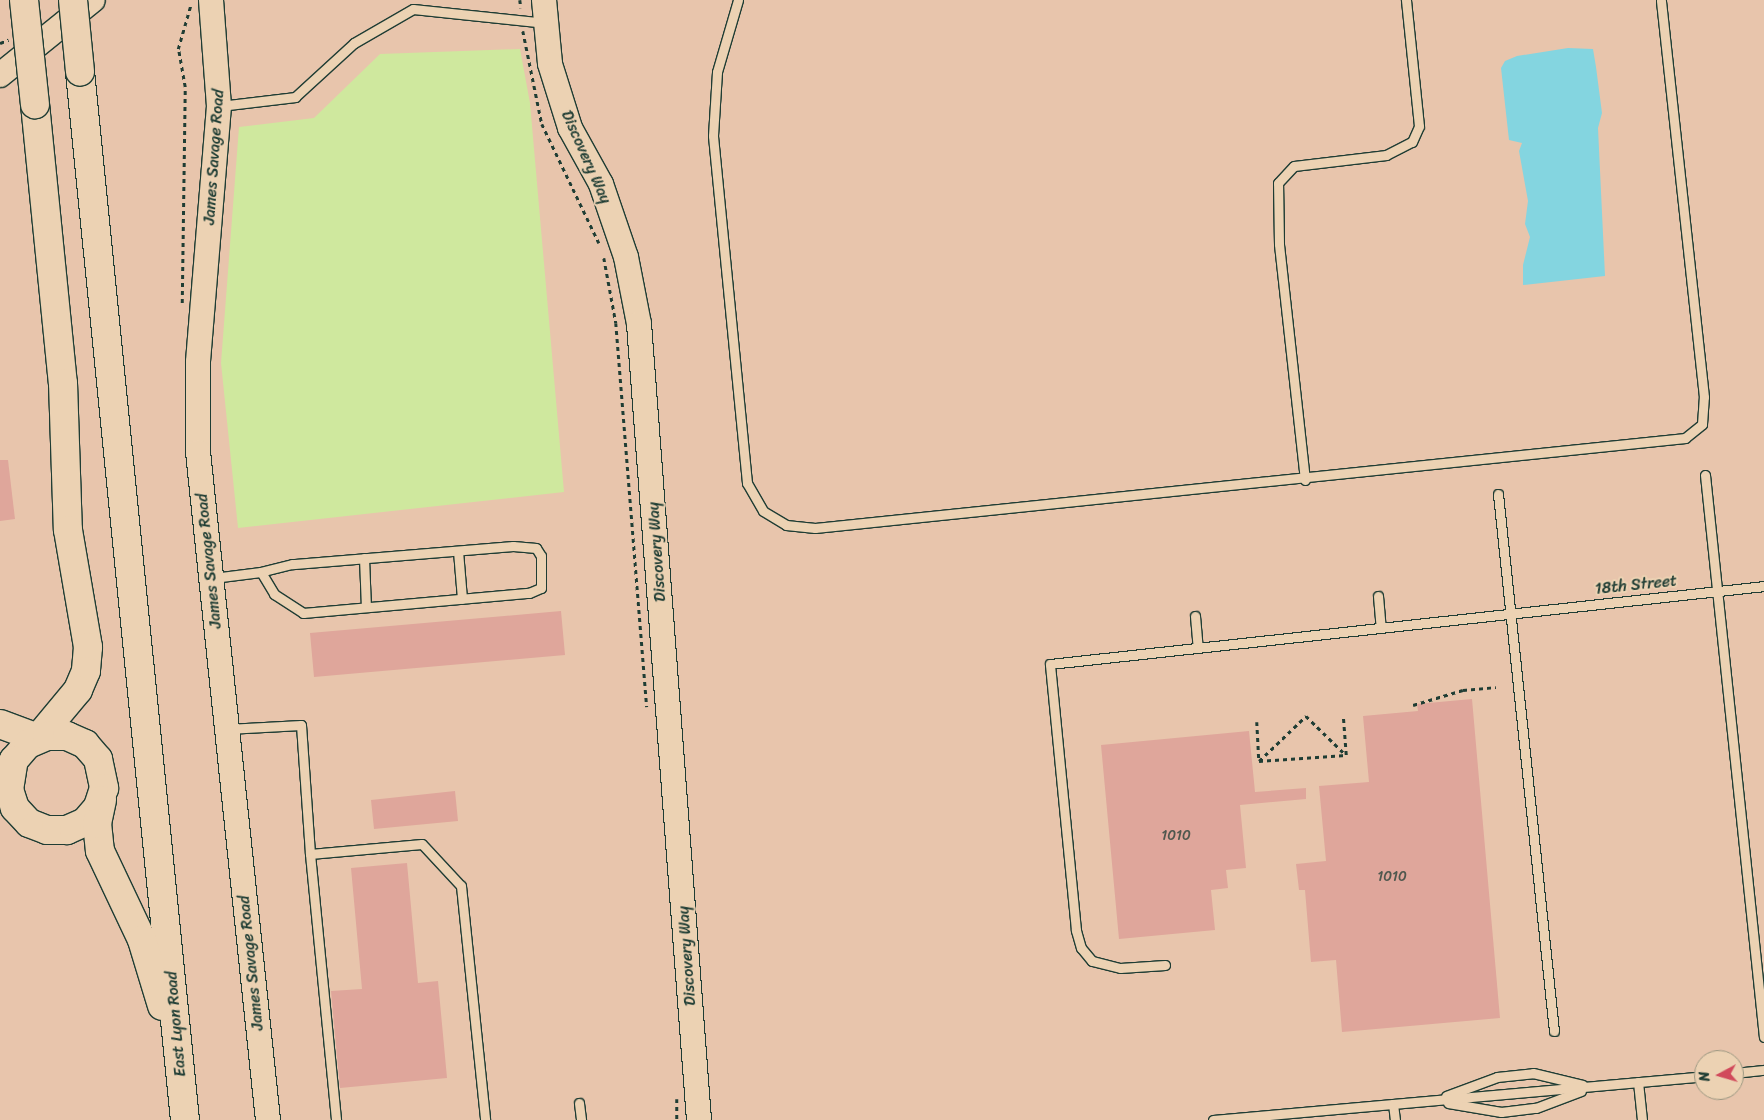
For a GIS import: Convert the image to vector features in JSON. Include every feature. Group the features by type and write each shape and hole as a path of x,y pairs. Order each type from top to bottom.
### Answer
{"highway":[{"path":"0,791 14,760 38,738 74,698 82,682 88,656 66,511 61,364 24,0"},
{"name":"East Lyon Road","path":"73,0 186,1120"},
{"path":"0,724 38,738 67,736 92,751 104,778 97,823 100,851 142,940 178,1044"},
{"path":"14,760 8,780 11,799 22,816 38,828 57,831 76,827 92,815 102,798"}],"street":[{"path":"0,75 92,0"},
{"name":"James Savage Road","path":"211,0 220,106 197,395 210,579 268,1120"},
{"name":"Discovery Way","path":"545,11 550,64 570,128 601,184 626,257 639,324 699,1120"}],"lane":[{"path":"738,0 717,72 713,136 747,483 763,510 786,525 816,528 1305,480 1685,438 1702,424 1704,397 1661,0"},
{"path":"1305,480 1278,244 1278,183 1294,166 1386,155 1412,142 1419,126 1406,0"},
{"path":"220,106 295,97 354,42 413,8 522,22 545,11"},
{"path":"1705,475 1719,591 1764,1037"},
{"path":"1498,494 1554,1031"},
{"path":"210,579 261,572 292,564 513,546 536,548 541,556 541,588 529,593 303,613 274,594 261,572"},
{"path":"458,550 462,599"},
{"path":"364,558 366,607"},
{"name":"18th Street","path":"1165,965 1120,968 1092,961 1081,948 1076,930 1050,664 1764,586"},
{"path":"1378,596 1381,628"},
{"path":"1195,616 1198,648"},
{"path":"227,729 301,725 310,854 336,1120"},
{"path":"310,854 422,844 461,886 485,1120"},
{"path":"1744,1072 1764,1070"},
{"path":"1435,1100 1497,1076 1533,1074 1590,1087"},
{"path":"1213,1120 1694,1077"},
{"path":"1638,1082 1642,1120"},
{"path":"1435,1100 1501,1112 1536,1108 1590,1087"},
{"path":"579,1104 581,1120"},
{"path":"1393,1104 1395,1120"}],"path":[{"path":"520,0 528,68 542,124 585,207 601,246"},
{"path":"604,254 616,323 648,716"},
{"path":"1413,705 1464,690 1496,687"},
{"path":"1343,714 1346,755"},
{"path":"1259,761 1306,716 1346,755"},
{"path":"1257,722 1259,761"},
{"path":"1259,761 1346,755"},
{"path":"676,1096 677,1120"}],"green space":[{"path":"520,49 530,103 564,492 238,528 221,363 239,127 314,118 380,54"}],"water":[{"path":"1568,48 1593,49 1596,67 1602,113 1598,128 1605,276 1523,285 1523,265 1530,237 1525,224 1528,201 1519,151 1522,143 1509,140 1501,68 1505,61 1517,56"}],"building":[{"path":"0,460 8,460 15,519 0,521"},
{"path":"561,611 565,655 314,677 310,633"},
{"path":"1472,699 1500,1018 1342,1032 1336,960 1311,962 1305,890 1299,890 1296,864 1326,861 1319,786 1369,782 1363,716 1418,711 1417,704"},
{"path":"1249,731 1255,792 1306,788 1306,799 1240,805 1246,868 1226,870 1228,888 1211,890 1215,930 1119,939 1101,745"},
{"path":"455,791 458,821 374,829 371,800"},
{"path":"407,863 418,983 438,981 447,1078 340,1088 331,991 362,989 351,868"}]}
